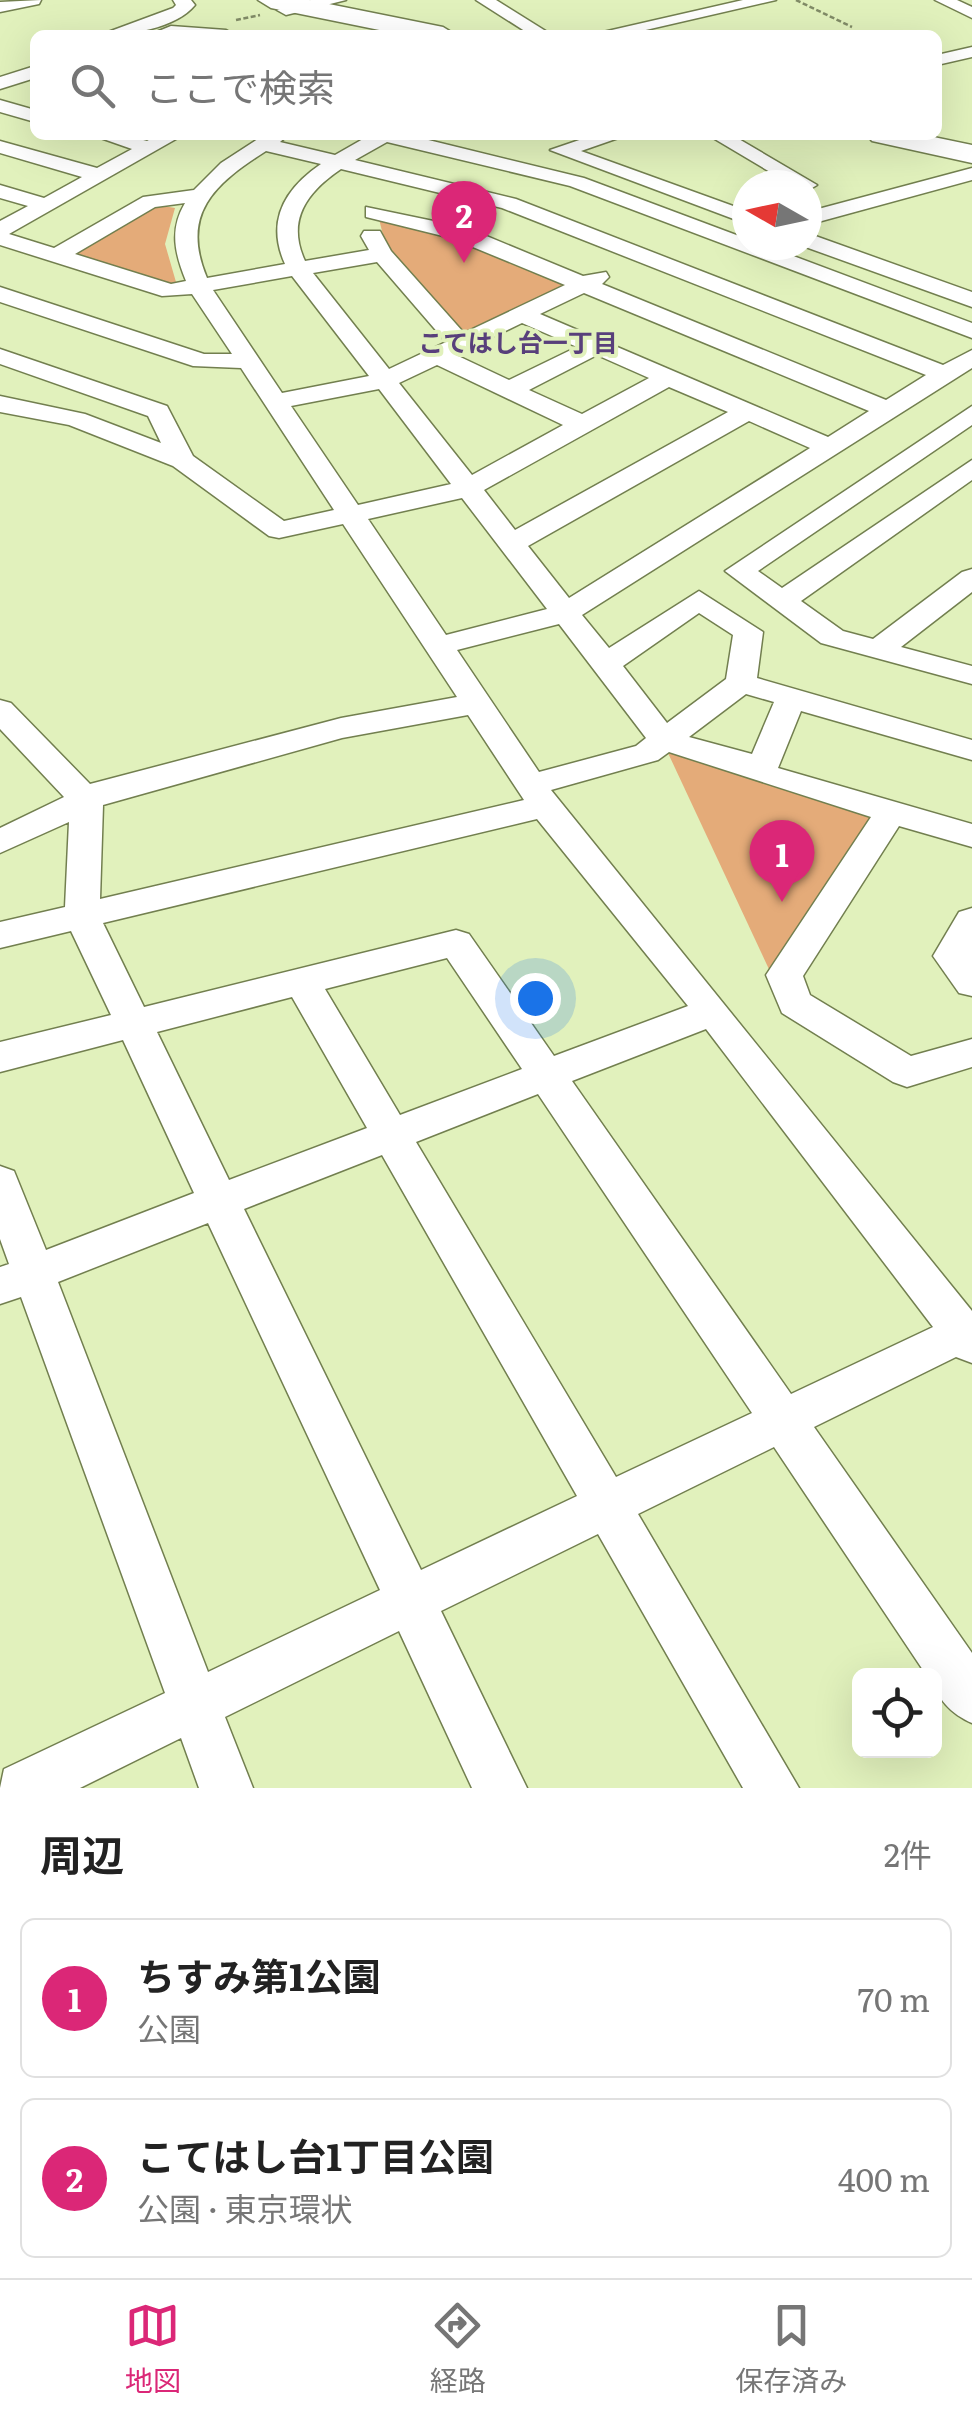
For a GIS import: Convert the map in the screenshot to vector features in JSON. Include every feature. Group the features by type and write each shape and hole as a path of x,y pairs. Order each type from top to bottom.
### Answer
{"highway":[{"path":"239,0 416,30"},
{"path":"286,6 382,30"},
{"path":"906,140 972,154"},
{"path":"942,140 972,146"}],"street":[{"path":"0,7 33,0"},
{"path":"286,6 338,0"},
{"path":"484,0 535,30"},
{"path":"623,30 768,0"},
{"path":"942,0 972,13"},
{"path":"120,30 180,6 217,30"},
{"path":"942,59 972,52"},
{"path":"0,65 30,57"},
{"path":"0,83 30,76"},
{"path":"0,106 30,115"},
{"path":"120,140 149,148"},
{"path":"0,230 164,140"},
{"path":"23,1788 780,1422 967,1339 712,1011 538,796 442,645 350,515 200,288 186,251 185,232 202,195 263,140"},
{"path":"272,140 340,162 509,203 945,374"},
{"path":"376,140 302,188 289,210 284,235 298,269 664,740 762,768"},
{"path":"405,140 566,179 972,331"},
{"path":"596,140 560,150 732,212"},
{"path":"727,140 780,170"},
{"path":"0,146 100,175"},
{"path":"822,214 972,174"},
{"path":"407,179 382,199 370,228 382,254 449,350 510,390 584,424"},
{"path":"0,191 46,204"},
{"path":"822,194 847,208"},
{"path":"56,256 150,201 202,195"},
{"path":"374,212 459,233 889,410"},
{"path":"278,401 384,381 696,228 732,216"},
{"path":"0,238 170,291 382,254"},
{"path":"822,245 972,300"},
{"path":"0,294 202,361 249,361"},
{"path":"520,314 830,448"},
{"path":"510,390 595,346"},
{"path":"0,356 158,411 182,460"},
{"path":"442,645 564,614 972,357"},
{"path":"0,404 76,419 182,460 279,530 466,489 667,378"},
{"path":"512,544 747,412"},
{"path":"972,414 738,571 832,637 972,675"},
{"path":"782,601 972,468"},
{"path":"878,650 972,578"},
{"path":"0,934 538,796 647,753 741,684 748,632 699,600 606,664"},
{"path":"741,684 969,744"},
{"path":"791,698 760,772 972,836"},
{"path":"0,842 102,792 341,728 479,703"},
{"path":"0,710 87,802 82,916 130,1024 500,1788"},
{"path":"891,812 784,975 795,1003 906,1072 972,1053"},
{"path":"972,921 952,956 972,983"},
{"path":"0,1057 456,943 972,1698"},
{"path":"302,982 772,1788"},
{"path":"17,1279 712,1011"},
{"path":"0,1183 17,1279 226,1788"}],"path":[{"path":"796,0 852,27"},
{"path":"222,30 286,6"}],"shaded area":[{"path":"152,204 175,208 165,244 176,282 164,286 69,256"},
{"path":"379,219 459,236 566,285 475,331 459,331 386,247"},
{"path":"678,748 874,813 774,980 668,753"}],"place":[{"name":"こてはし台1丁目公園","path":"464,263"},
{"name":"ちすみ第1公園","path":"782,902"}],"district":[{"name":"こてはし台一丁目","path":"518,343"}]}
